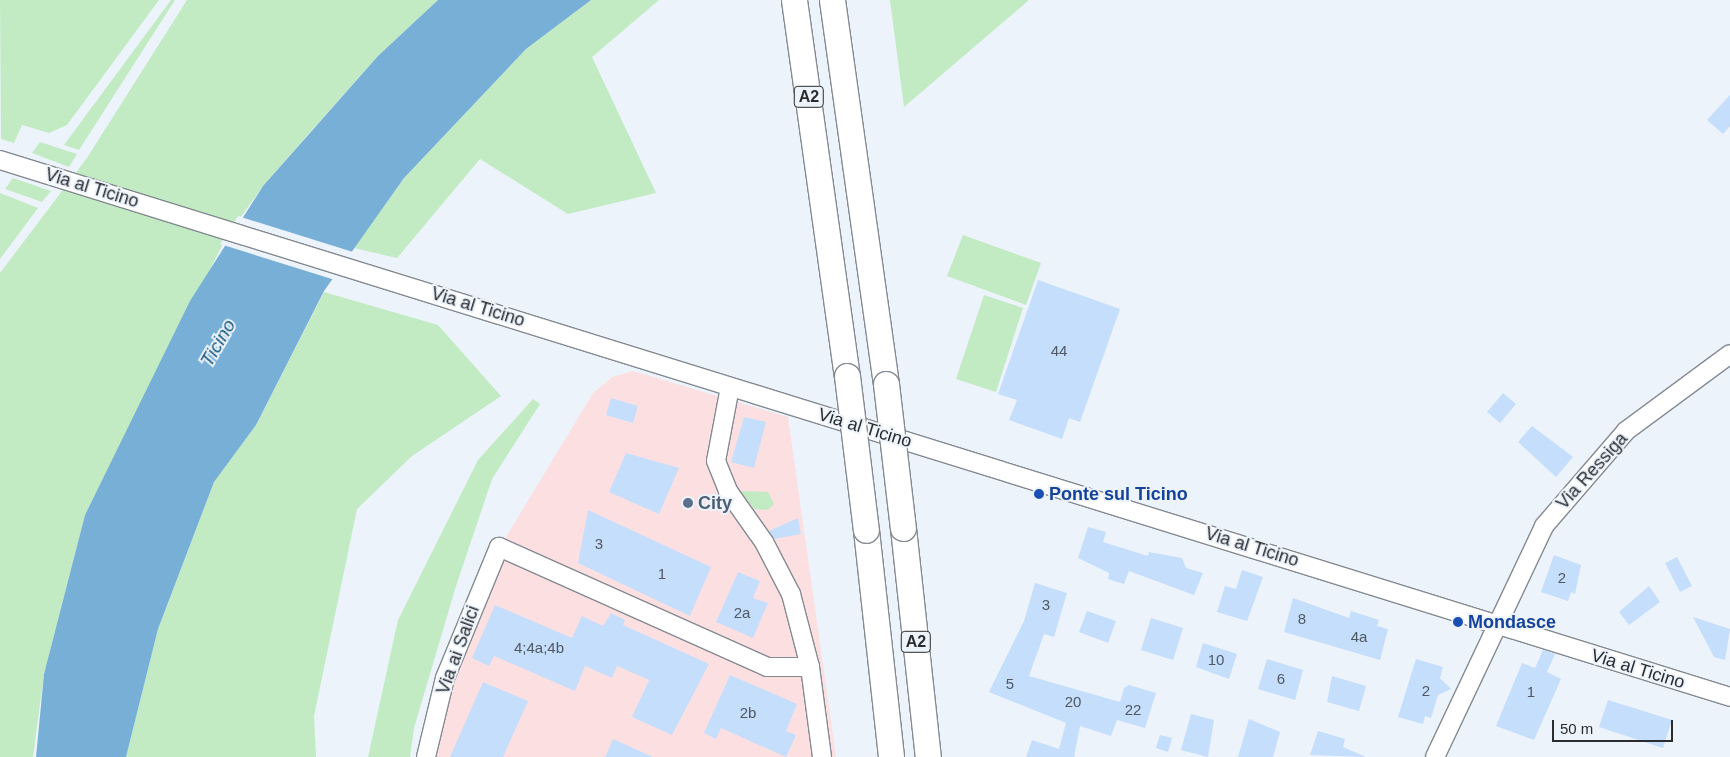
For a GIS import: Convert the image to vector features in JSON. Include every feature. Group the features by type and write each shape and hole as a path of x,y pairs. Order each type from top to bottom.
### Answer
{"highway":[{"name":"A2","path":"794,0 824,195 866,530 891,757"},
{"name":"A2","path":"832,0 886,384 928,757"}],"street":[{"name":"Via al Ticino","path":"0,160 1730,697"},
{"name":"Via Ressiga","path":"1435,757 1540,533 1587,472 1636,423 1730,354"},
{"path":"730,387 715,449 718,471 783,575 810,667 822,757"},
{"name":"Via ai Salici","path":"426,757 445,678 499,546 767,667 810,667"}],"shaded area":[{"path":"633,371 788,417 836,757 434,757 447,695 506,537 593,393 612,377"}],"green space":[{"path":"0,0 159,0 67,125 49,133 22,125 14,143 1,139"},
{"path":"171,0 175,0 79,150 64,145"},
{"path":"187,0 438,0 378,56 310,132 263,186 227,236 85,515 44,674 33,757 0,757 0,273 87,158"},
{"path":"591,0 659,0 592,57 656,193 568,214 480,159 397,258 354,248 404,178 526,49"},
{"path":"890,0 1029,0 904,107"},
{"path":"40,142 77,154 69,167 32,153"},
{"path":"13,178 51,191 42,202 5,189"},
{"path":"0,193 38,208 0,259"},
{"path":"963,235 1041,263 1026,305 947,276"},
{"path":"324,292 438,325 501,396 412,456 357,509 314,716 316,757 126,757 158,629 214,482 256,425"},
{"path":"984,295 1023,308 996,392 956,379"},
{"path":"533,399 540,404 492,479 456,586 414,728 410,757 368,757 398,620 478,460"},
{"path":"740,491 768,492 774,504 768,510 754,509"}],"water":[{"name":"Ticino","path":"438,0 591,0 526,49 404,178 324,291 256,425 214,482 158,629 126,757 36,757 44,674 85,515 190,301 263,186 378,56"}],"pier":[{"path":"238,216 353,252 335,280 220,244"}],"building":[{"path":"1730,95 1730,126 1723,134 1707,120"},
{"path":"1038,280 1120,309 1080,422 1069,418 1062,439 1009,420 1017,400 998,394"},
{"path":"1503,393 1516,404 1500,423 1487,412"},
{"path":"611,398 638,406 633,423 606,415"},
{"path":"744,417 766,422 754,468 731,462"},
{"path":"1532,426 1573,457 1556,477 1518,442"},
{"path":"626,453 679,468 659,514 609,492"},
{"path":"588,510 711,567 690,616 578,563"},
{"path":"798,518 801,534 774,539 769,531"},
{"path":"1088,527 1106,532 1103,542 1148,556 1149,552 1182,558 1186,568 1203,573 1194,595 1129,571 1124,584 1108,579 1109,573 1078,558"},
{"path":"1554,555 1581,565 1575,594 1571,592 1568,601 1541,592"},
{"path":"1677,557 1692,586 1680,592 1665,563"},
{"path":"1242,570 1263,577 1247,621 1217,612 1225,586 1236,589"},
{"path":"738,572 760,581 753,598 768,603 753,638 716,622"},
{"path":"1035,583 1067,593 1054,637 1044,634 1029,676 1120,702 1124,688 1129,685 1156,693 1145,728 1117,720 1111,736 1080,726 1074,757 1026,757 1032,740 1059,749 1066,723 989,692 1024,621"},
{"path":"1649,586 1660,602 1629,625 1619,612"},
{"path":"1293,598 1349,618 1351,611 1379,620 1377,626 1388,629 1380,660 1284,632"},
{"path":"495,605 572,638 582,616 603,626 611,613 625,620 623,625 709,664 672,735 632,717 649,680 617,666 612,678 585,666 575,691 494,656 489,666 472,658"},
{"path":"1087,611 1116,621 1108,643 1079,632"},
{"path":"1693,617 1730,629 1725,660 1714,657"},
{"path":"1151,618 1183,628 1173,660 1141,650"},
{"path":"1203,643 1237,654 1229,679 1196,667"},
{"path":"1543,650 1555,654 1547,672 1561,679 1534,740 1496,726 1522,663 1535,668"},
{"path":"1267,659 1303,670 1295,700 1258,689"},
{"path":"1416,659 1443,667 1440,678 1451,689 1438,695 1431,718 1425,716 1423,724 1398,717"},
{"path":"730,675 797,704 786,731 796,735 786,757 721,728 716,739 704,733"},
{"path":"1332,676 1366,686 1359,711 1327,702"},
{"path":"483,682 528,701 503,757 450,757"},
{"path":"1608,700 1672,720 1663,748 1599,727"},
{"path":"1191,714 1214,720 1208,757 1181,750"},
{"path":"1249,719 1280,732 1273,757 1238,757"},
{"path":"1318,731 1345,739 1343,747 1366,757 1310,755"},
{"path":"1160,735 1172,738 1168,752 1156,748"},
{"path":"613,739 653,757 605,757"}],"place":[{"name":"Ponte sul Ticino","path":"1039,494"},
{"name":"City","path":"688,503"},
{"name":"Mondasce","path":"1458,622"}]}
